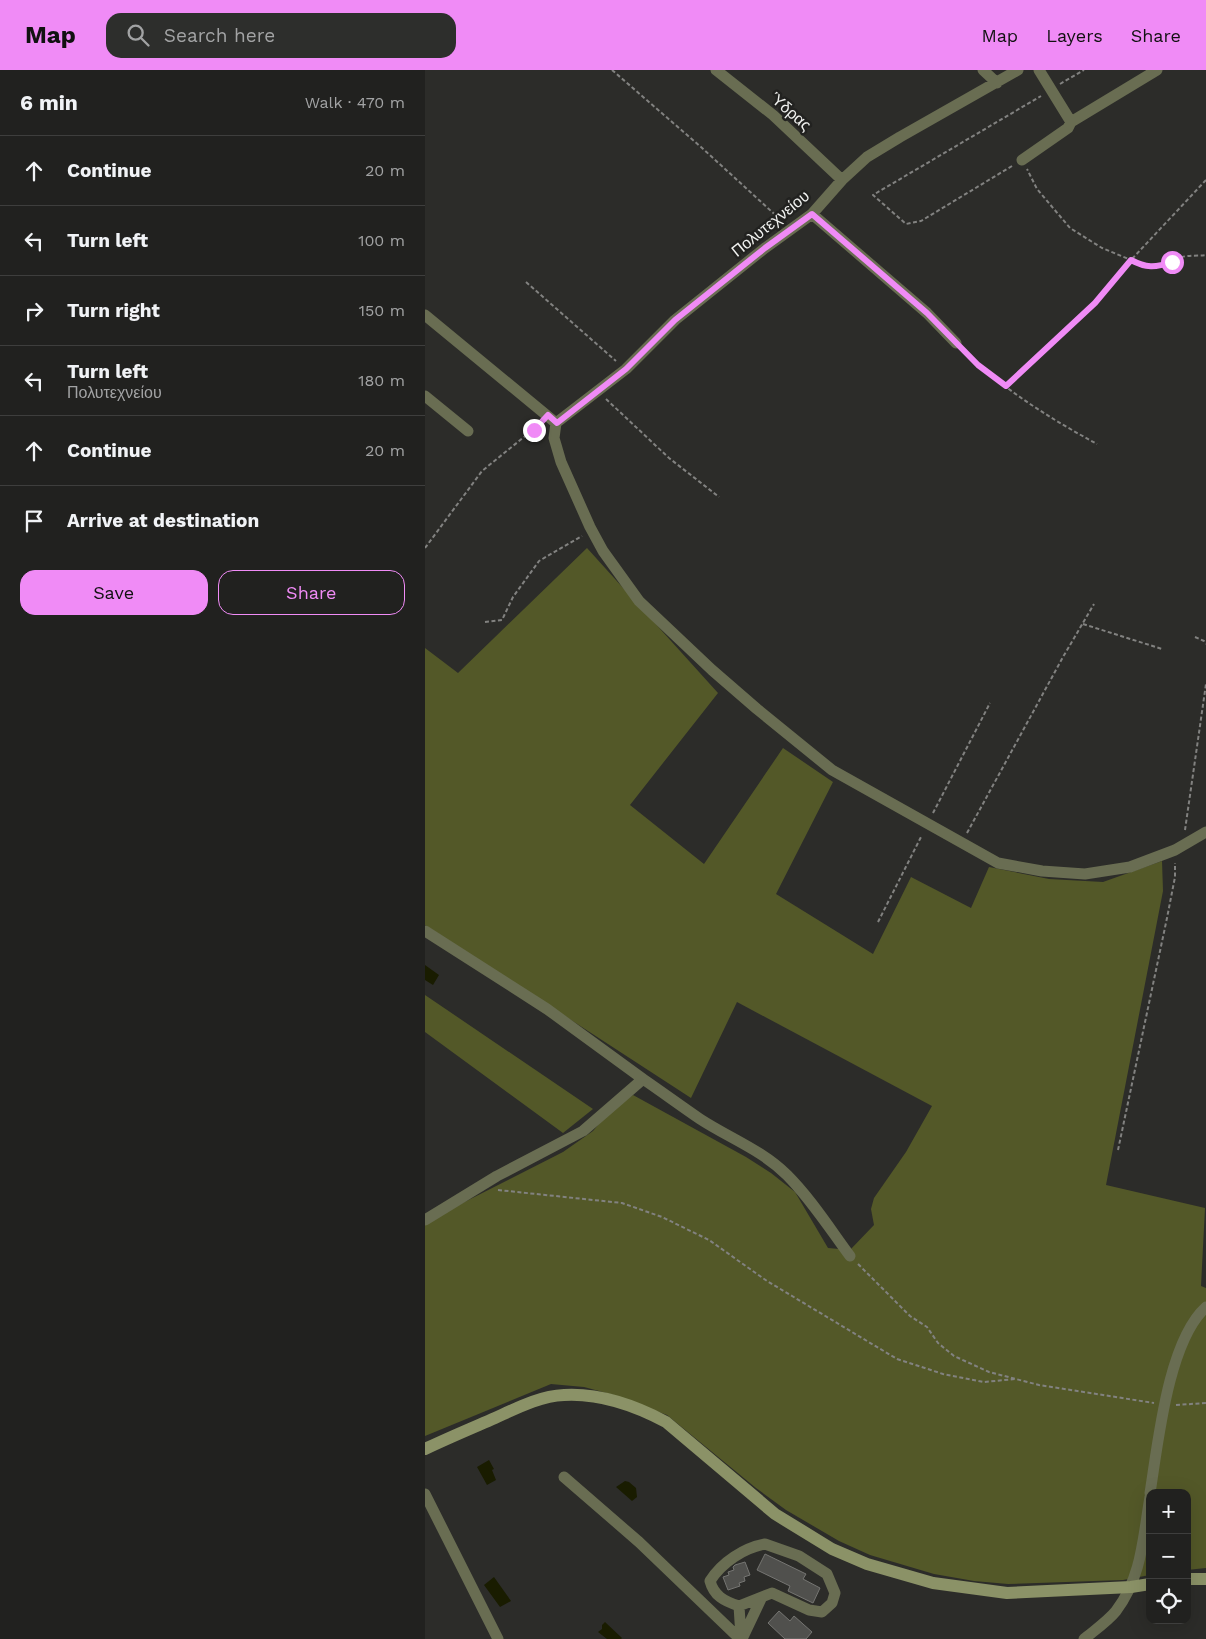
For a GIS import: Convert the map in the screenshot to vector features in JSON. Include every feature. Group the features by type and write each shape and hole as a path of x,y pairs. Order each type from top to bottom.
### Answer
{"street":[{"name":"Ύδρας","path":"716,70 773,115 843,180"},
{"path":"983,70 997,83"},
{"name":"Πολυτεχνείου","path":"552,419 598,392 626,369 675,320 812,214 843,180 867,158 900,136 1018,70"},
{"path":"1039,70 1071,122"},
{"path":"1022,160 1068,128 1071,122 1157,70"},
{"path":"812,214 927,313 956,344"},
{"path":"425,315 552,419 554,438 561,462 590,527 603,551 639,601 712,670 832,770 998,864 1042,871 1085,874 1130,868 1179,847 1206,832"},
{"path":"425,396 468,431"},
{"path":"425,932 547,1010 643,1079 676,1100 700,1119 760,1153 786,1174 818,1211 850,1256"},
{"path":"425,1220 497,1176 583,1131 643,1079"},
{"path":"1151,1489 1165,1405 1184,1338 1201,1311 1206,1307"},
{"path":"425,1448 541,1398 563,1394 584,1395 610,1400 649,1412 667,1422 775,1514 832,1549 867,1564 933,1583 1007,1593 1146,1585"},
{"path":"564,1477 639,1542 738,1638"},
{"path":"425,1494 498,1639"},
{"path":"1085,1639 1116,1612 1131,1587 1138,1570 1146,1521"},
{"path":"765,1544 799,1556 827,1574 835,1593 832,1604 822,1612 809,1610 772,1593 739,1606 719,1598 713,1590 710,1581 717,1570 737,1555 753,1546 765,1544"},
{"path":"1191,1579 1206,1579"},
{"path":"738,1638 761,1598"},
{"path":"738,1638 739,1606"}],"path":[{"path":"612,70 701,147 791,229"},
{"path":"1083,70 873,195 906,224 921,221 1022,160 1037,189 1070,228 1102,248 1138,264 1156,268 1183,257 1206,255"},
{"path":"1006,386 1095,303 1131,260 1206,180"},
{"path":"526,282 626,369"},
{"path":"956,344 978,365 1006,386 1066,427 1097,444"},
{"path":"598,392 669,458 719,497"},
{"path":"425,548 482,471 534,430 552,419"},
{"path":"485,622 502,620 513,597 539,561 579,539 590,527"},
{"path":"962,844 1063,657 1094,604"},
{"path":"1082,624 1162,649"},
{"path":"1195,637 1206,644"},
{"path":"1118,1150 1175,877 1206,684"},
{"path":"478,1188 622,1203 662,1216 709,1240 767,1281 815,1308 897,1359 943,1374 984,1382 1015,1379"},
{"path":"850,1256 910,1316 927,1327 938,1343 954,1356 989,1372 1039,1385 1165,1405 1206,1403"}],"green space":[{"path":"587,548 718,693 630,805 704,864 783,748 833,782 776,894 873,954 911,877 971,908 989,867 1049,879 1103,882 1162,861 1163,891 1106,1185 1205,1208 1201,1286 1206,1288 1206,1568 1191,1570 1191,1489 1146,1489 1146,1576 1123,1580 1008,1584 974,1581 934,1574 870,1555 839,1541 786,1510 756,1488 667,1415 614,1395 584,1387 551,1384 425,1436 425,1222 563,1152 593,1131 609,1112 633,1095 746,1157 771,1173 795,1192 828,1248 850,1250 874,1225 871,1209 874,1198 906,1152 932,1106 737,1002 691,1098 425,925 425,648 458,673"},
{"path":"425,995 593,1109 563,1133 425,1032"}],"shaded area":[{"path":"425,965 439,975 433,985 425,980"},
{"path":"489,1460 494,1469 492,1470 496,1480 487,1485 477,1467"},
{"path":"625,1481 636,1488 637,1497 632,1501 616,1487"},
{"path":"494,1577 511,1601 500,1607 484,1585"},
{"path":"605,1622 621,1639 607,1639 598,1632 602,1629 602,1625"}],"building":[{"path":"765,1554 806,1574 803,1579 820,1588 813,1603 788,1591 790,1586 757,1570"},
{"path":"745,1562 750,1575 744,1577 745,1581 739,1583 740,1586 728,1590 723,1577 729,1575 728,1572 734,1570 733,1567 735,1565"},
{"path":"779,1611 790,1621 794,1616 812,1632 806,1639 785,1639 768,1623"}],"route":[{"path":"534,430 548,415 557,423 584,403 626,369 675,320 765,248 812,214 927,313 978,365 1006,386 1095,303 1131,260 1138,264 1156,268 1172,262"}]}
